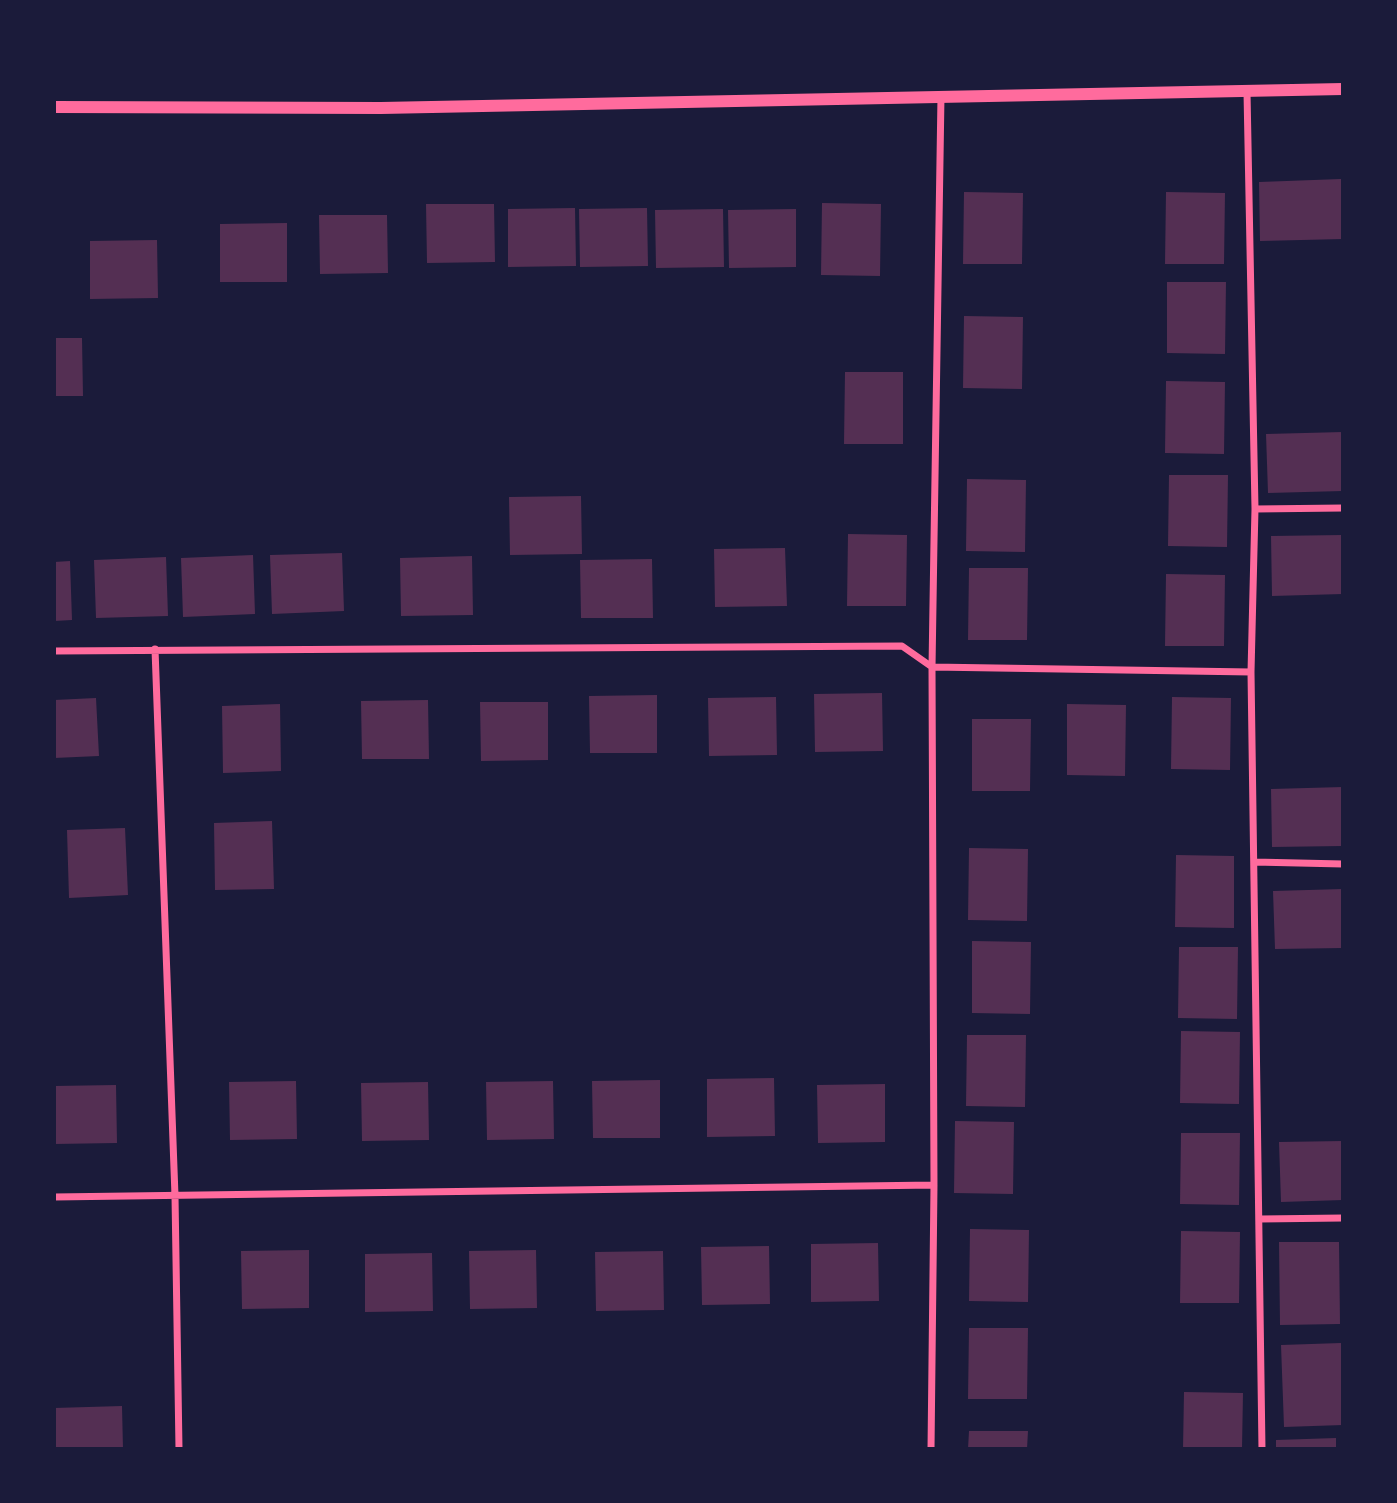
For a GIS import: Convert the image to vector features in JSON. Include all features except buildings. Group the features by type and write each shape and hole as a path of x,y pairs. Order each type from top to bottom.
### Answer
{"street":[{"path":"54,107 381,108 1343,89"},
{"path":"1247,92 1255,509 1251,672 1262,1449"},
{"path":"931,1449 934,1185 932,667 942,96"},
{"path":"1255,509 1343,508"},
{"path":"54,651 902,646 932,667 1251,672"},
{"path":"155,649 175,1196 180,1449"},
{"path":"1254,862 1343,864"},
{"path":"54,1198 934,1185"},
{"path":"1260,1219 1343,1218"}]}
